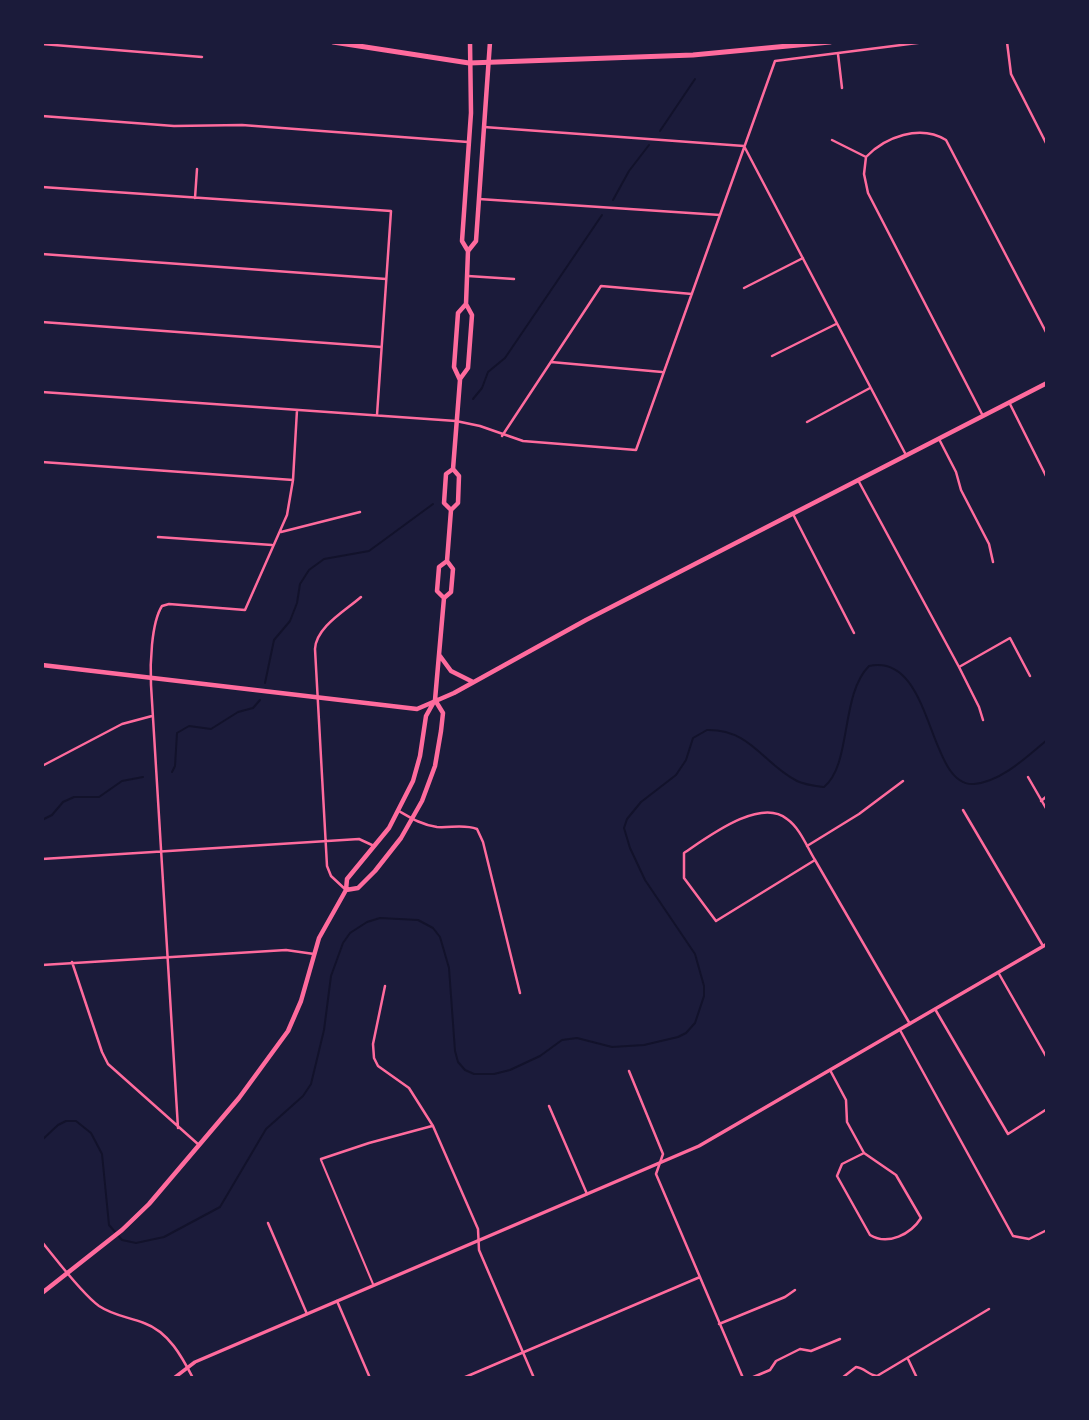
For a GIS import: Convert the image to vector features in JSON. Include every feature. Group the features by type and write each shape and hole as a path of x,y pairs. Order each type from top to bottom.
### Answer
{"highway":[{"path":"333,42 469,62 694,55 830,42"}],"main road":[{"path":"451,510 444,503 446,474 453,468 460,380 468,368 472,315 466,304 468,251 462,241 469,142 470,42"},
{"path":"468,251 476,242 490,42"},
{"path":"460,380 454,367 458,313 466,304"},
{"path":"42,664 417,709 474,682 586,621 1047,383"},
{"path":"444,597 452,592 453,569 447,561 451,510 458,503 460,475 453,468"},
{"path":"444,597 437,591 439,568 447,561"},
{"path":"42,1293 101,1247 149,1204 247,1089 288,1031 301,1002 324,928 346,890 347,879 375,847 399,811 416,770 426,716 435,701 444,597"},
{"path":"439,655 458,677 474,682"},
{"path":"346,890 358,888 375,871 413,819 428,787 438,749 443,713 435,701"}],"street":[{"path":"42,391 456,421 481,426 502,436 523,441 636,450 775,61 925,42"},
{"path":"1007,42 1011,74 1047,145"},
{"path":"42,44 202,57"},
{"path":"838,54 842,88"},
{"path":"42,116 174,126 242,125 469,142"},
{"path":"484,127 744,146"},
{"path":"983,416 868,192 864,174 866,157 884,141 896,137 927,133 937,134 946,140 1047,334"},
{"path":"832,140 866,157"},
{"path":"744,146 906,455"},
{"path":"195,198 197,169"},
{"path":"42,187 391,211 377,415"},
{"path":"479,199 720,215"},
{"path":"42,254 386,279"},
{"path":"744,288 803,258"},
{"path":"468,276 514,279"},
{"path":"502,436 601,286 692,294"},
{"path":"42,322 382,347"},
{"path":"772,356 836,324"},
{"path":"551,362 664,372"},
{"path":"807,422 870,388"},
{"path":"1009,402 1047,478"},
{"path":"178,1128 150,678 157,616 162,606 169,604 245,610 287,515 293,480 298,410"},
{"path":"939,439 989,544 993,562"},
{"path":"42,462 293,480"},
{"path":"858,480 959,667 983,720"},
{"path":"281,532 360,512"},
{"path":"793,514 853,633"},
{"path":"158,537 272,545"},
{"path":"346,890 328,872 315,649 317,637 361,597"},
{"path":"959,667 1010,638 1030,676"},
{"path":"42,766 122,724 152,716"},
{"path":"1028,777 1047,810"},
{"path":"807,846 859,814 903,781"},
{"path":"1041,801 1047,796"},
{"path":"174,1378 206,1357 699,1146 1045,945 963,810"},
{"path":"399,811 437,827 469,826 477,829 484,842 520,993"},
{"path":"815,860 716,921 684,878 684,853 758,812 774,812 787,818 807,846 910,1024"},
{"path":"42,859 359,839 375,847"},
{"path":"42,965 286,950 314,954"},
{"path":"72,962 108,1064 199,1145"},
{"path":"998,972 1047,1058"},
{"path":"385,986 373,1044 374,1058 378,1066 408,1088 433,1126 478,1229 479,1250 534,1378"},
{"path":"934,1009 1008,1134 1047,1109"},
{"path":"900,1030 1013,1236 1029,1239 1047,1230"},
{"path":"830,1070 846,1100 847,1122 864,1153 896,1175 921,1218 914,1229 896,1238 877,1239 870,1235 837,1176 842,1164 864,1153"},
{"path":"629,1071 663,1154 656,1174 743,1378"},
{"path":"549,1106 587,1194"},
{"path":"321,1159 433,1126"},
{"path":"268,1223 307,1314"},
{"path":"42,1242 99,1305 113,1314 149,1325 160,1332 173,1344 193,1378"},
{"path":"463,1378 700,1277"},
{"path":"719,1324 785,1297 795,1290"},
{"path":"337,1301 370,1378"},
{"path":"842,1378 856,1367 861,1367 870,1376 877,1376 989,1309"},
{"path":"751,1378 770,1370 776,1361 800,1349 811,1351 840,1339"},
{"path":"908,1358 917,1378"}],"lane":[{"path":"321,1159 373,1285"}],"waterway":[{"path":"660,131 695,79"},
{"path":"613,200 629,171 649,145"},
{"path":"473,399 482,388 488,372 505,358 602,215"},
{"path":"265,683 274,640 290,621 300,584 309,570 324,559 369,551 433,504"},
{"path":"42,1140 66,1121 76,1121 91,1133 102,1154 109,1225 122,1240 136,1243 164,1237 220,1207 266,1129 303,1096 311,1084 324,1030 331,976 343,943 350,933 367,922 380,918 418,920 433,928 440,937 449,968 455,1051 458,1062 465,1070 474,1074 494,1074 510,1070 540,1056 562,1040 577,1038 612,1047 644,1045 678,1037 695,1023 704,996 704,986 695,954 645,880 624,828 627,819 641,802 676,775 686,760 693,738 707,730 735,735 785,774 797,781 824,787 839,762 854,694 869,666 890,667 906,679 918,698 947,765 959,780 974,784 994,779 1014,767 1047,740"},
{"path":"172,772 175,766 177,733 189,726 211,729 238,712 253,708 260,700"},
{"path":"42,820 52,815 63,802 74,797 99,797 122,781 143,777"}]}
